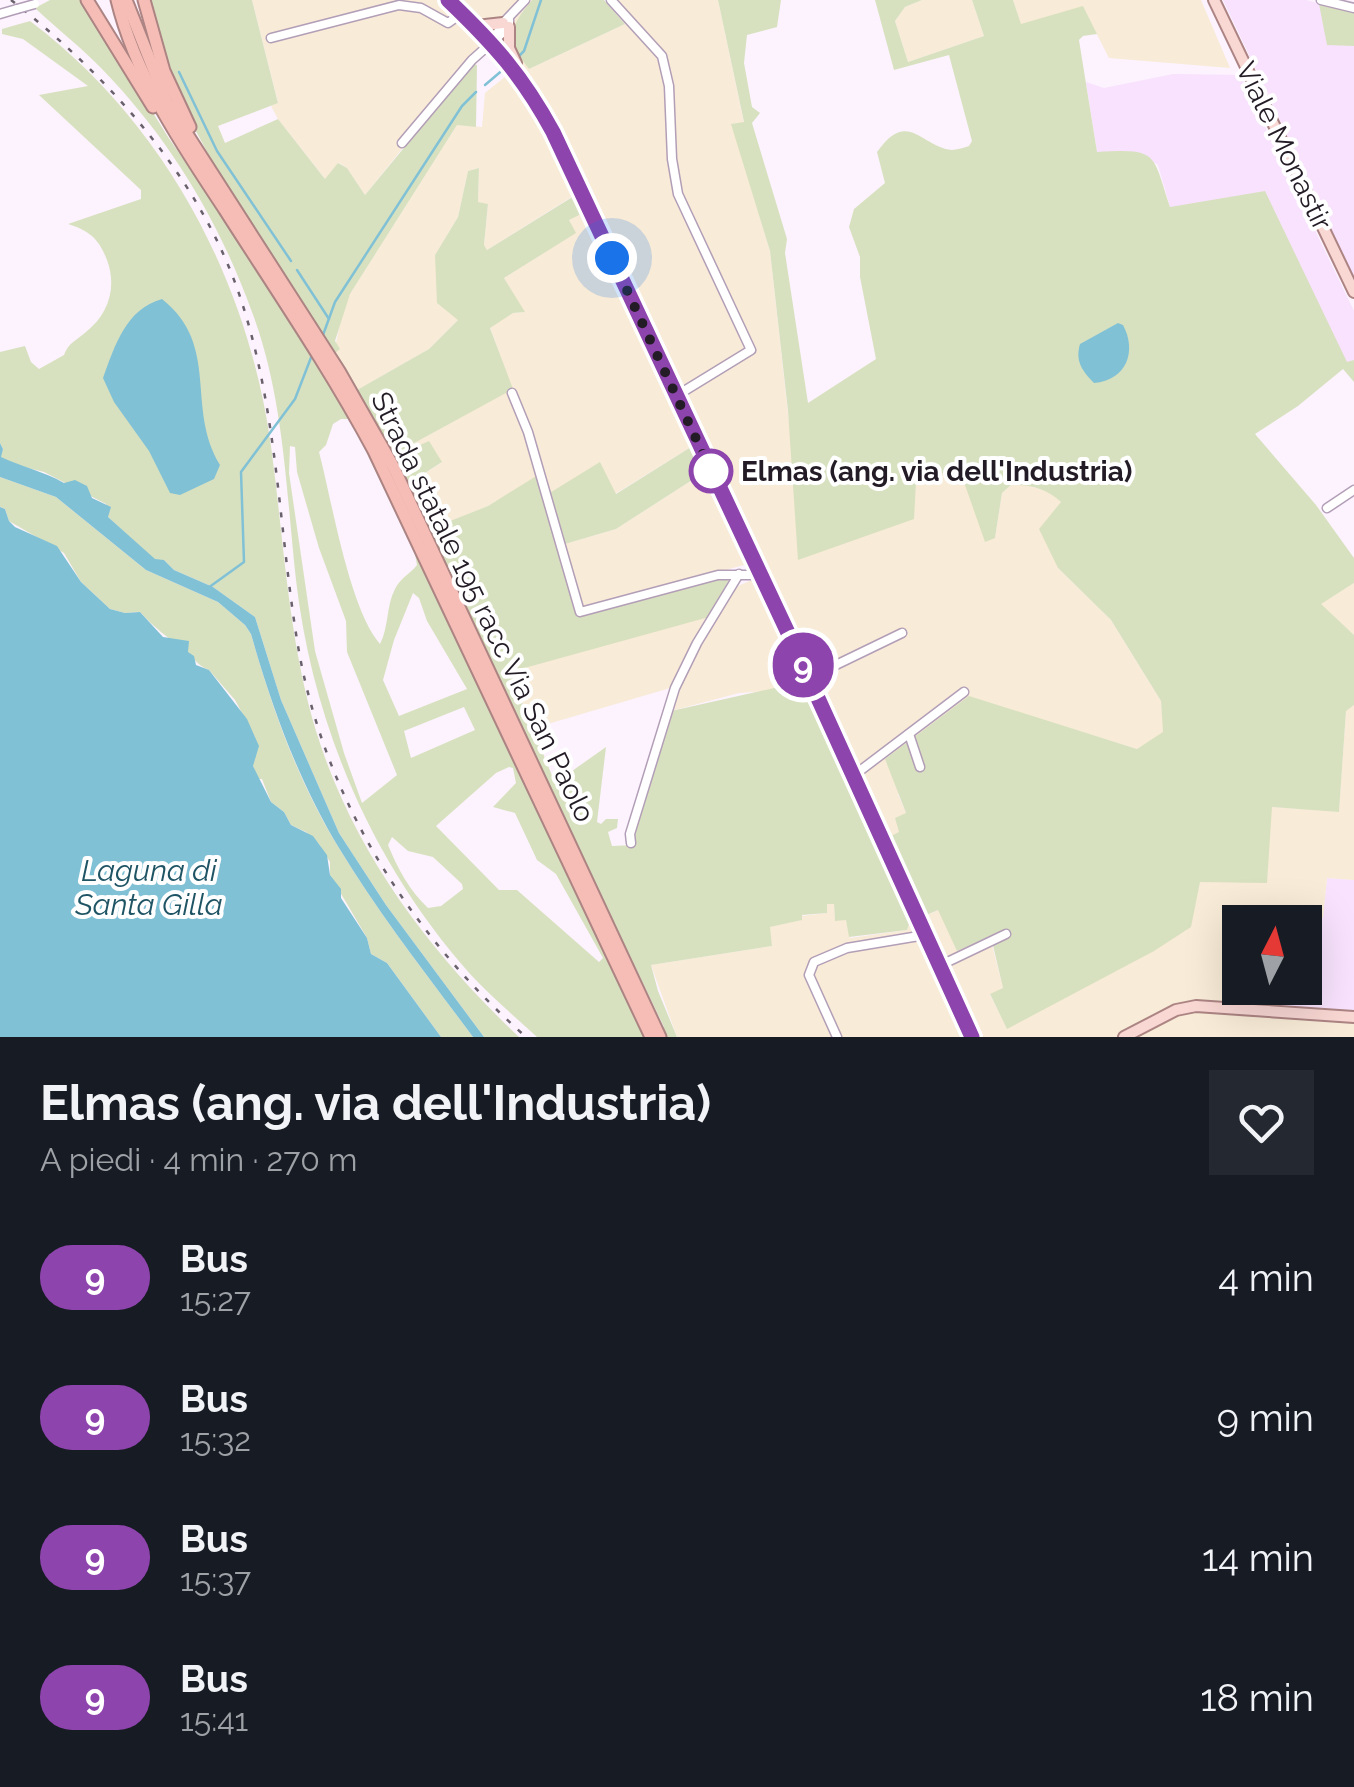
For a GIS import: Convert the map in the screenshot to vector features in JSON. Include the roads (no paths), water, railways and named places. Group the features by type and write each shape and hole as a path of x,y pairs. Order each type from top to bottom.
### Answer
{"highway":[{"path":"87,0 154,110 172,128"},
{"name":"Strada statale 195 racc Via San Paolo","path":"117,0 143,71 172,128 238,222"},
{"name":"Strada statale 195 racc Via San Paolo","path":"126,0 167,103 354,404 435,554 655,1035"},
{"path":"144,0 160,60 203,152 204,163"}],"main road":[{"path":"448,0 492,42 522,78"},
{"name":"Viale Monastir","path":"1214,0 1354,292"},
{"path":"476,26 507,24 509,48 522,78 553,132 810,678 972,1037"},
{"path":"1124,1037 1176,1010 1196,1006 1354,1017"}],"street":[{"path":"0,14 45,0"},
{"path":"402,143 525,0"},
{"path":"611,0 662,56 669,86 672,159 678,194 751,350 676,396"},
{"path":"1321,0 1354,8"},
{"path":"271,38 399,5 421,8 445,22 462,14"},
{"path":"512,394 528,432 580,612 718,574 760,574"},
{"path":"1328,508 1354,490"},
{"path":"631,843 630,834 675,688 696,643 739,574"},
{"path":"810,678 902,633"},
{"path":"853,776 964,692"},
{"path":"909,734 920,767"},
{"path":"838,1037 809,975 810,966 838,950 925,934"},
{"path":"939,966 1006,934"}],"water":[{"path":"162,299 180,317 191,337 204,421 220,465 214,479 180,495 170,493 103,378 117,341 131,320"},
{"path":"1118,323 1123,325 1129,345 1126,363 1114,376 1094,383 1081,365 1080,344"},
{"path":"0,443 1,457 64,483 75,480 87,486 92,498 111,507 108,517 155,559 164,560 174,570 213,587 255,617 281,700 339,833 386,905 484,1037 473,1037 339,848 299,771 245,625 218,602 146,570 56,497 0,477"},
{"name":"Laguna di Santa Gilla","path":"0,507 15,527 57,546 81,582 110,609 140,612 163,637 189,641 188,652 194,656 196,665 209,670 247,719 259,746 253,766 271,802 284,812 291,825 313,836 327,855 330,875 367,938 371,954 387,963 441,1037 0,1037"}],"waterway":[{"path":"517,58 524,51 541,0"},
{"path":"485,85 505,68"},
{"path":"179,72 217,151 291,261"},
{"path":"323,335 335,302 462,106 476,92"},
{"path":"297,270 329,319"},
{"path":"208,588 244,562 241,472 295,399 312,355"}],"railway":[{"path":"11,0 81,60 144,129 173,166 219,246 237,288 261,376 298,646 328,757 351,810 410,909 484,997 526,1037"}],"place":[{"name":"Elmas (ang. via dell'Industria)","path":"711,471"}]}
